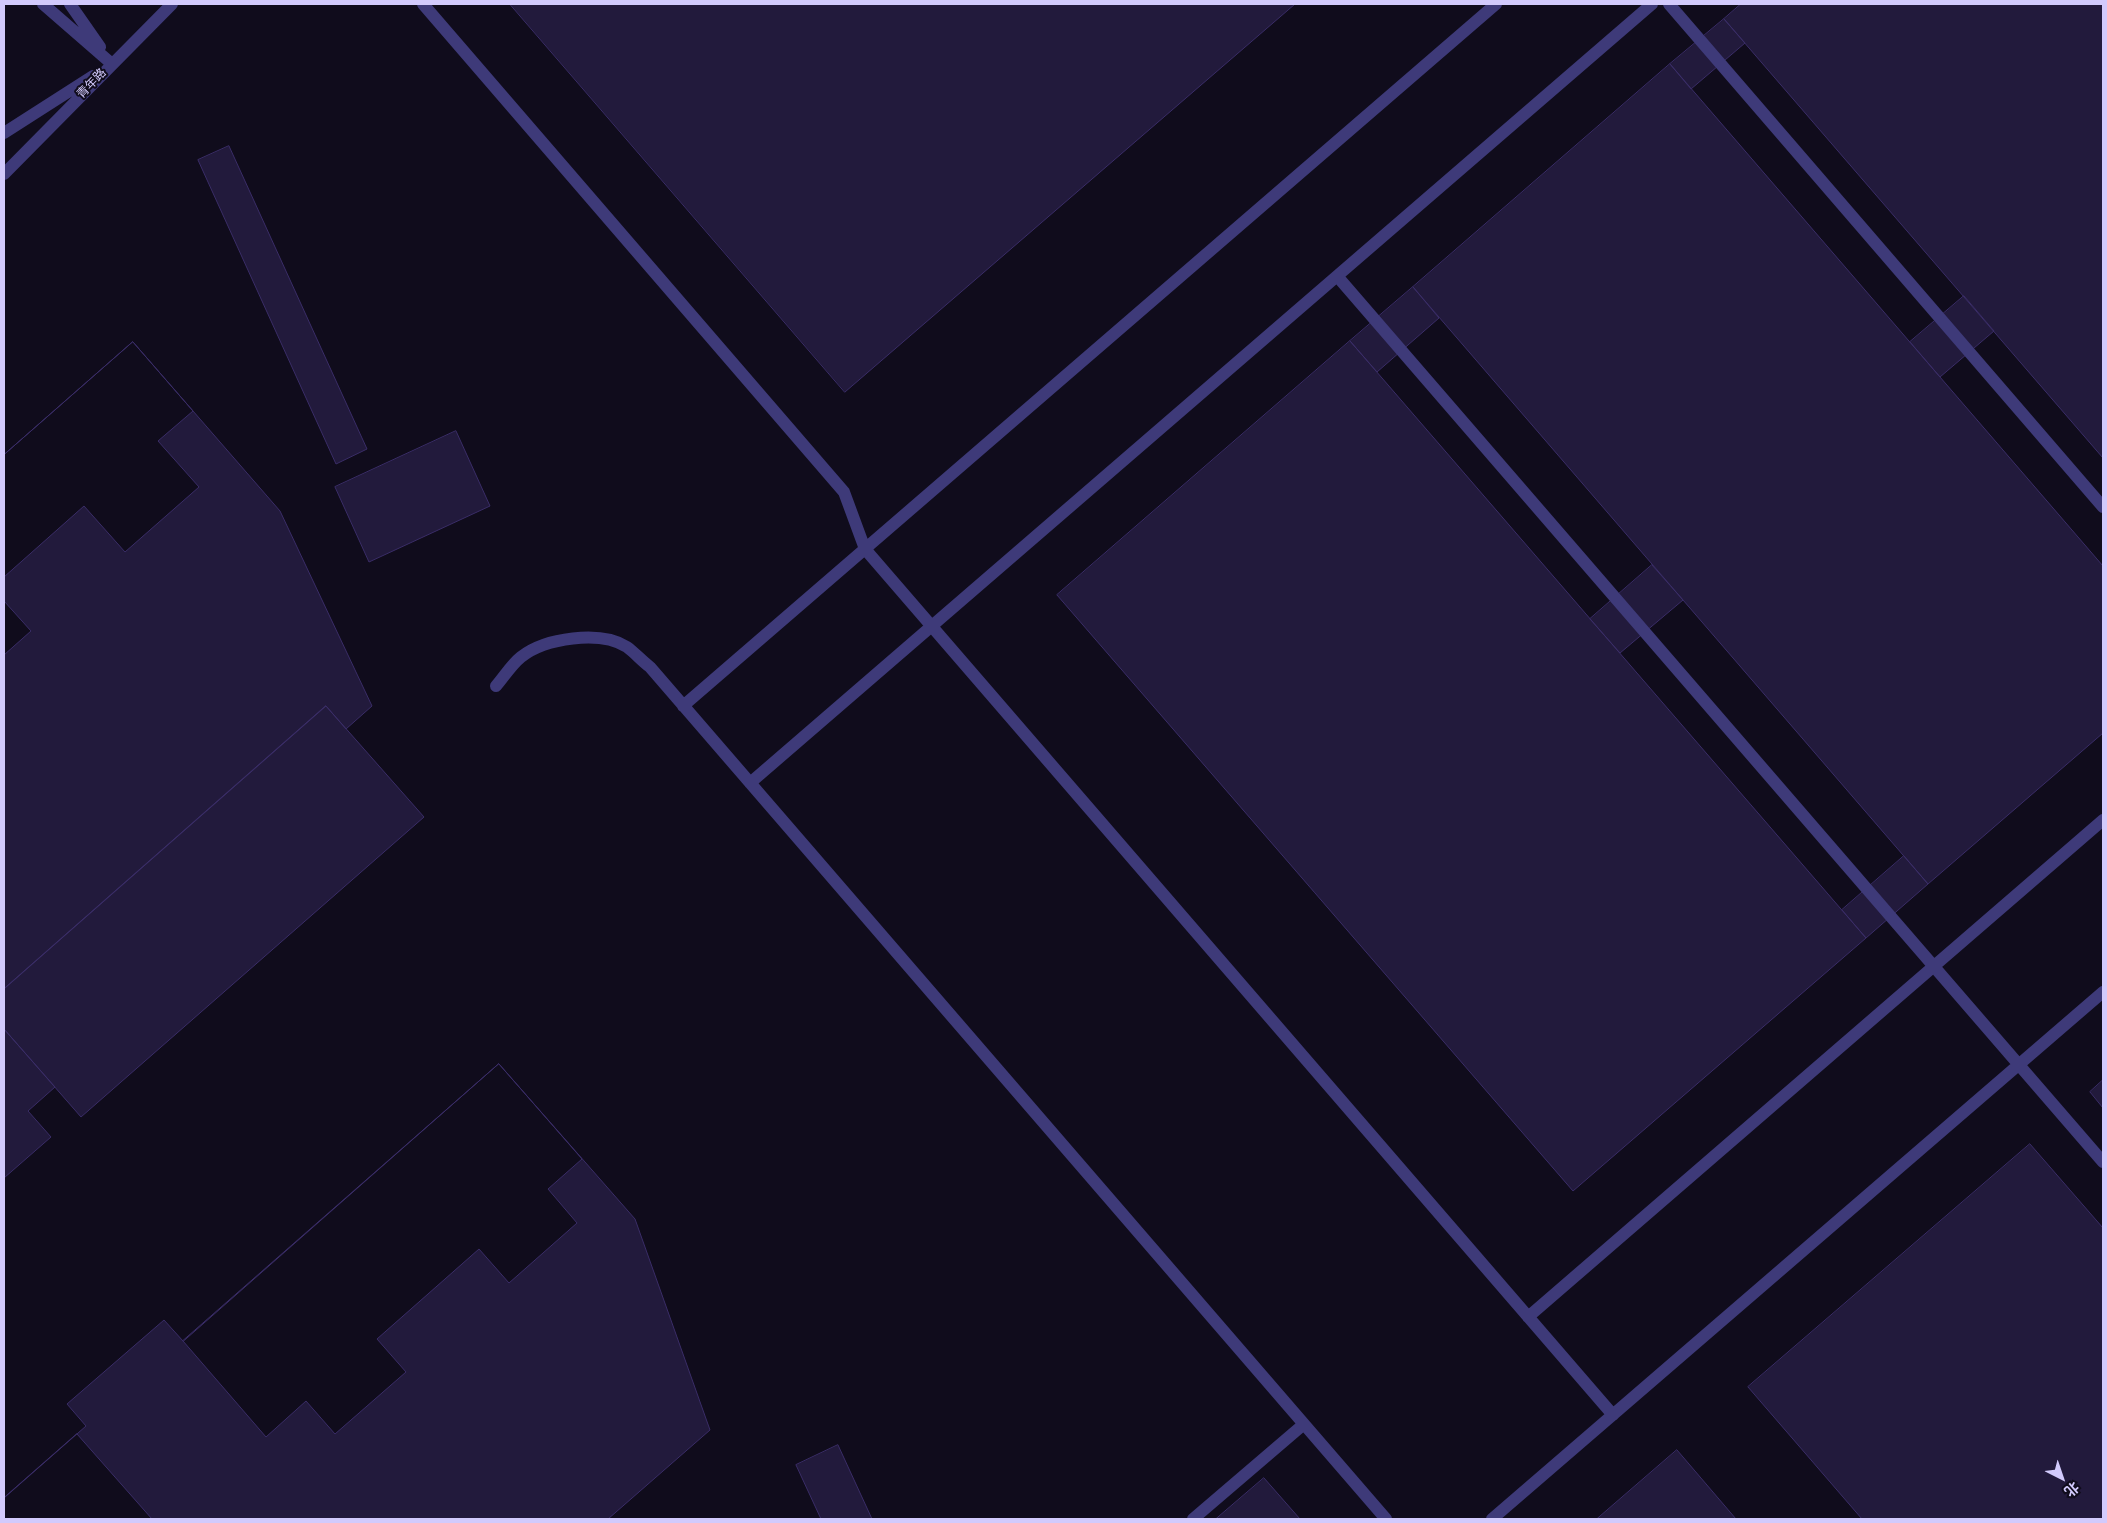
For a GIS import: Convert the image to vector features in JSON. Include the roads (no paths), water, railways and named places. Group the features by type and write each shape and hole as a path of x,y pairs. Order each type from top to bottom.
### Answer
{"street":[{"path":"43,4 112,64"},
{"path":"70,4 112,64"},
{"path":"112,64 172,4"},
{"path":"423,4 844,492 865,549 1613,1415"},
{"path":"683,706 1496,4"},
{"path":"750,783 1652,4"},
{"path":"1669,4 2103,507"},
{"name":"青年路","path":"4,133 112,64"},
{"name":"青年路","path":"4,174 112,64"},
{"path":"1337,276 2103,1162"},
{"path":"496,686 520,657 541,645 572,638 605,639 626,646 650,667 1386,1519"},
{"path":"1528,1317 2103,820"},
{"path":"1492,1519 2103,992"},
{"path":"1194,1519 1304,1424"}]}
